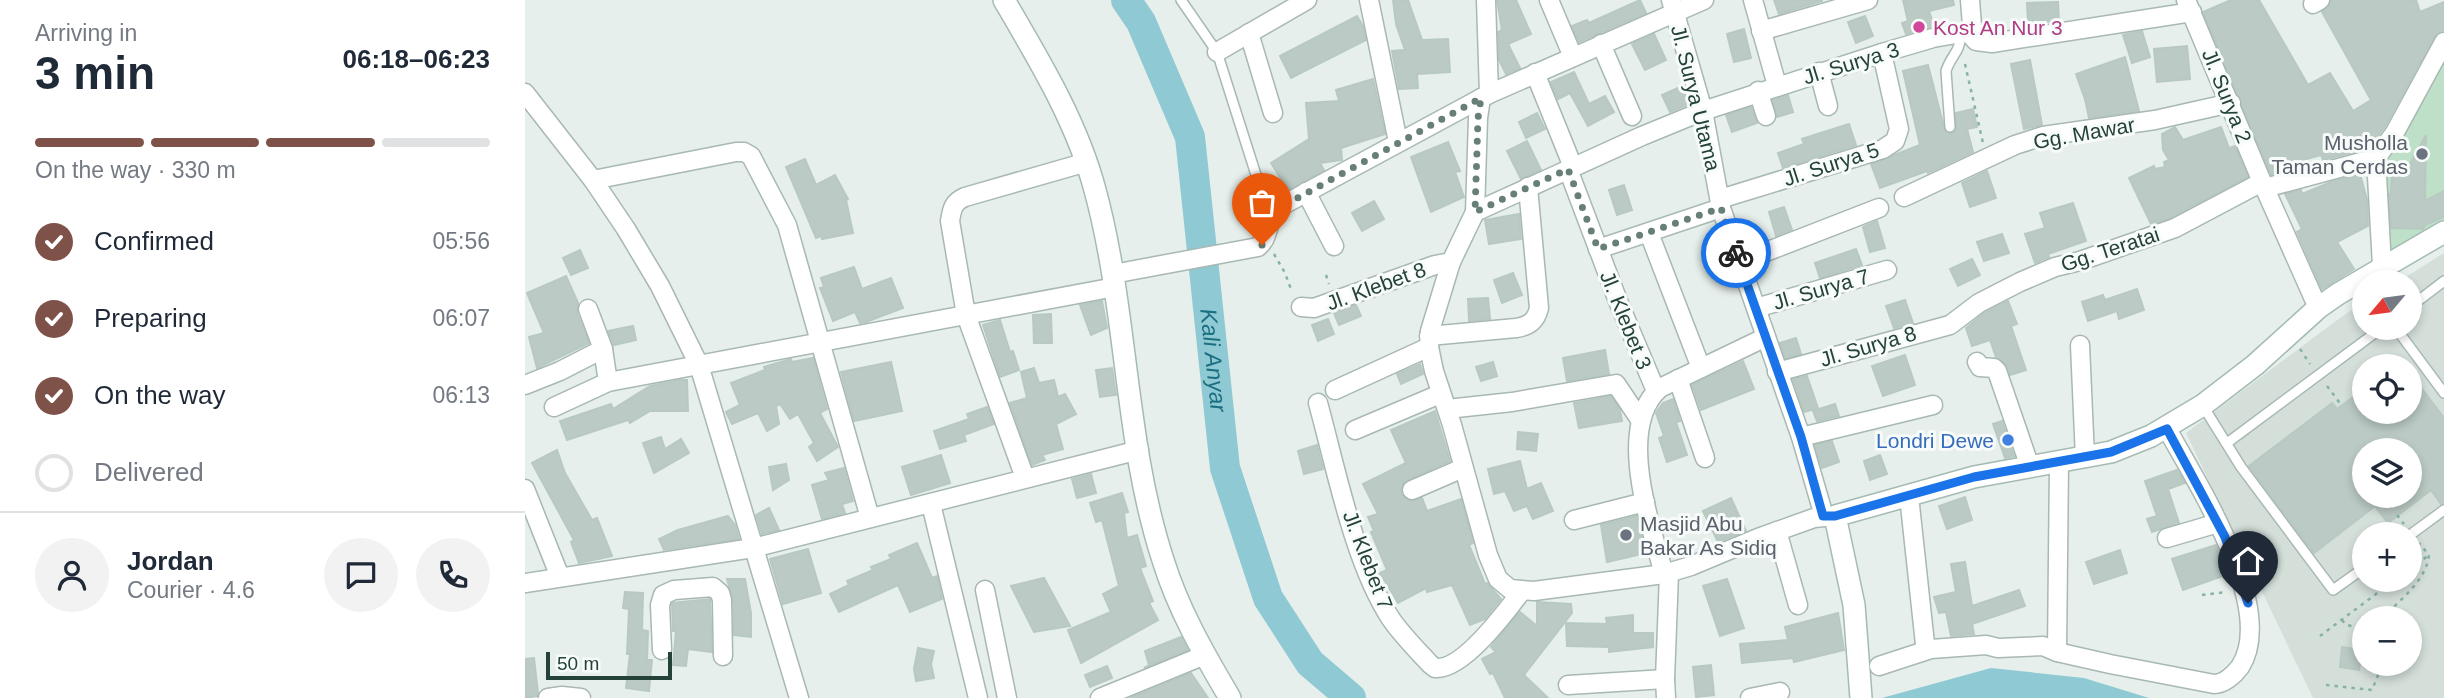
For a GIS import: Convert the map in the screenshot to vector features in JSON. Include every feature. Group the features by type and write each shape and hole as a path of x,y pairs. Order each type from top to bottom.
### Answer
{"street":[{"path":"1004,0 1066,114 1087,162 1114,281 1149,507 1163,560 1179,602 1230,698"},
{"path":"1216,52 1307,0"},
{"path":"1369,0 1398,142"},
{"path":"1486,0 1485,96 1478,118 1475,212 1451,262 1429,342 1443,402 1492,570 1510,589 1521,592 1667,573 1777,531 1829,516 1974,477 2111,452 2167,429 2255,366 2319,308 2382,266 2444,232"},
{"path":"1549,0 1573,57"},
{"path":"554,407 608,382 966,315 1114,281 1157,267 1262,245 1270,219 1279,208 1306,192 1485,96 1601,44 1673,6 1704,0"},
{"path":"1753,0 1776,82"},
{"path":"1761,31 1868,0"},
{"path":"1971,0 1972,26 1965,33 1976,41 1992,43 2190,4"},
{"name":"Jl. Surya 2","path":"2190,4 2263,185 2319,308"},
{"name":"Jl. Surya Utama","path":"1673,6 1703,111 1720,204 1829,516"},
{"path":"1249,33 1273,113"},
{"name":"Jl. Surya 3","path":"1475,212 1703,111 1882,53 1933,38 1965,33"},
{"path":"2382,266 2376,158 2394,134 2444,42"},
{"path":"1601,44 1632,116"},
{"name":"Jl. Surya 5","path":"1598,249 1650,233 1720,204 1893,143 1899,129 1882,53"},
{"path":"1819,72 1828,106"},
{"name":"Jl. Klebet 3","path":"1535,74 1598,249 1641,360 1657,391"},
{"path":"1758,92 1766,116"},
{"path":"525,93 593,180 626,229 660,286 699,365 799,698"},
{"name":"Gg. Mawar","path":"1904,197 2015,145 2043,136 2155,120 2231,103"},
{"path":"593,180 736,152 751,156 787,225 870,518"},
{"name":"Gg. Teratai","path":"1958,318 1979,303 2055,267 2175,228 2263,185 2376,158"},
{"path":"1025,478 966,315 950,221 954,204 965,197 1087,162"},
{"path":"1335,390 1429,342 1524,327 1531,323 1539,308 1528,187"},
{"path":"1306,192 1334,246"},
{"path":"1739,262 1879,208"},
{"path":"1650,233 1701,368"},
{"name":"Jl. Klebet 8","path":"1301,307 1314,308 1435,265 1451,262"},
{"name":"Jl. Surya 7","path":"1756,308 1887,270"},
{"path":"588,309 603,349 608,382"},
{"name":"Jl. Surya 8","path":"1777,372 1943,327 1958,318"},
{"path":"1666,698 1667,573 1645,502 1639,459 1638,438 1641,421 1657,391 1766,337"},
{"path":"2080,345 2085,458"},
{"path":"525,385 603,349"},
{"path":"1976,362 1980,367 1994,368 1997,371 2030,467"},
{"path":"1678,379 1705,458"},
{"path":"1355,430 1443,402 1512,402 1616,384 1641,421"},
{"name":"Jl. Klebet 7","path":"1318,403 1358,547 1369,574 1391,618 1430,664 1435,668 1449,667 1491,630 1521,592"},
{"path":"1801,437 1933,405"},
{"path":"1879,666 1922,651 1986,645 1998,648 2043,646 2057,652 2110,664 2220,684 2237,671 2247,650 2250,617 2244,590 2218,523 2167,429"},
{"path":"525,583 753,548 1139,450"},
{"path":"2057,652 2059,463"},
{"path":"1412,490 1463,468"},
{"path":"525,489 560,577"},
{"path":"1909,496 1925,644"},
{"path":"1574,520 1645,502"},
{"path":"931,504 978,698"},
{"path":"1829,516 1854,605 1861,698"},
{"path":"2167,538 2218,523"},
{"path":"1777,531 1798,605"},
{"path":"689,557 695,589"},
{"path":"662,650 663,595 674,590 713,587 720,593 723,656"},
{"path":"985,590 1007,698"},
{"path":"1100,698 1205,655"},
{"path":"1568,684 1665,679"},
{"path":"1750,698 1780,692"},
{"path":"548,698 581,698"}],"lane":[{"path":"1181,0 1216,52 1270,219"},
{"path":"1950,127 1945,71 1960,48 1965,33"},
{"path":"2422,298 2444,282"},
{"path":"2227,443 2366,340"},
{"path":"2405,340 2444,394"},
{"path":"2203,405 2241,467 2333,590 2352,577"},
{"path":"2422,526 2444,510"}],"path":[{"path":"1965,33 1966,71 1987,158"},
{"path":"1262,245 1273,252 1285,273 1293,297 1301,307"},
{"path":"2397,515 2402,522"},
{"path":"2394,606 2417,584 2428,562 2429,555 2422,547"},
{"path":"2422,560 2429,555"},
{"path":"2202,595 2244,590"},
{"path":"2320,636 2379,592"},
{"path":"2342,620 2346,625 2352,626"},
{"path":"2326,685 2372,690 2378,676"}],"shaded area":[{"path":"2444,253 2444,698 2313,698 2186,433 2352,310 2352,340 2422,340 2422,270 2417,270"}],"green space":[{"path":"2444,45 2444,227 2386,262 2386,162"}],"water":[{"path":"1991,668 2084,678 2149,698 1882,698"}],"building":[{"path":"1393,0 1408,0 1422,40 1448,39 1450,72 1417,74 1418,88 1399,89 1392,51 1405,50 1396,24"},
{"path":"1497,0 1516,0 1531,34 1508,44 1520,68 1506,74 1499,60 1498,32 1502,30"},
{"path":"1640,0 1646,13 1579,42 1572,26 1587,20 1589,23"},
{"path":"1774,0 1822,0 1822,1 1779,14"},
{"path":"1903,0 1953,0 1954,5 1929,11 1934,26 1906,34 1902,23 1908,21"},
{"path":"2231,0 2259,0 2308,85 2330,73 2353,111 2371,100 2322,12 2331,0 2416,0 2420,12 2444,2 2444,30 2434,37 2384,128 2369,148 2323,160 2321,155 2292,163 2294,168 2271,175 2203,12"},
{"path":"2058,2 2059,21 2028,24 2027,3"},
{"path":"1357,16 1363,26 1366,40 1291,78 1280,56"},
{"path":"1865,16 1873,36 1856,43 1848,22"},
{"path":"1744,29 1751,58 1734,62 1727,34"},
{"path":"2142,31 2150,57 2132,63 2123,35"},
{"path":"1654,34 1666,60 1645,70 1632,44"},
{"path":"2187,46 2190,79 2157,82 2154,49"},
{"path":"2125,57 2139,111 2089,118 2076,74"},
{"path":"2030,60 2042,125 2024,129 2011,64"},
{"path":"1928,65 1945,131 1950,134 1956,131 1956,113 1973,109 1977,127 1967,129 1973,152 1928,173 1927,171 1880,188 1871,164 1920,145 1903,71"},
{"path":"1574,72 1589,104 1605,96 1614,112 1588,126 1570,93 1558,99 1551,82"},
{"path":"1373,79 1385,134 1341,148 1342,160 1320,163 1324,170 1288,190 1271,163 1309,139 1306,103 1339,101 1336,90"},
{"path":"1682,86 1689,104 1670,112 1662,95"},
{"path":"1788,95 1793,112 1777,117 1773,100"},
{"path":"1751,107 1757,123 1732,132 1726,115"},
{"path":"1537,113 1545,129 1526,138 1519,122"},
{"path":"1849,124 1856,145 1783,168 1778,153 1804,144 1802,139"},
{"path":"2175,127 2183,140 2221,127 2229,148 2235,146 2248,177 2170,218 2151,224 2129,178 2154,166 2155,169 2165,167 2164,162 2169,160 2163,150 2162,134"},
{"path":"2426,135 2425,201 2444,191 2444,217 2425,225 2423,229 2391,228 2389,194 2392,171 2406,171"},
{"path":"1527,141 1541,170 1521,179 1507,151"},
{"path":"1448,142 1460,171 1455,172 1464,197 1431,212 1411,157"},
{"path":"805,159 816,185 835,175 848,199 846,200 853,233 816,238 786,167"},
{"path":"1987,171 1996,198 1970,207 1962,183"},
{"path":"2360,174 2367,200 2368,226 2337,242 2354,269 2322,289 2297,232 2302,229 2285,194 2301,190 2302,194"},
{"path":"1624,185 1632,210 1617,215 1609,190"},
{"path":"1374,201 1384,219 1362,231 1352,213"},
{"path":"2073,203 2086,241 2048,254 2049,257 2035,263 2025,234 2045,228 2040,213"},
{"path":"1784,207 1792,230 1776,236 1769,212"},
{"path":"1519,214 1521,239 1489,244 1485,220"},
{"path":"1877,221 1885,248 1870,252 1863,227"},
{"path":"2002,234 2009,253 1984,261 1977,242"},
{"path":"1856,249 1862,265 1820,278 1815,263"},
{"path":"580,250 588,268 571,275 563,258"},
{"path":"1972,259 1980,275 1958,286 1950,269"},
{"path":"854,267 862,289 891,278 903,308 866,322 860,323 855,312 833,321 820,288 824,287 821,278"},
{"path":"1513,273 1522,295 1502,303 1494,280"},
{"path":"566,276 578,303 577,313 589,343 537,368 529,337 544,333 527,293"},
{"path":"2137,289 2144,310 2119,319 2117,311 2088,321 2082,302 2103,295 2105,300"},
{"path":"1488,298 1490,319 1469,321 1468,299"},
{"path":"1905,300 1913,323 1894,328 1886,306"},
{"path":"1102,301 1107,328 1091,335 1080,305"},
{"path":"2008,301 2017,324 2011,326 2026,370 2010,375 2005,363 1996,357 1990,340 1972,346 1966,328 1984,313"},
{"path":"1356,305 1361,316 1339,325 1334,313"},
{"path":"1051,314 1052,343 1034,343 1033,315"},
{"path":"1328,319 1334,334 1318,341 1312,325"},
{"path":"1000,320 1019,370 1000,377 983,325"},
{"path":"633,326 636,340 614,345 608,331"},
{"path":"1796,338 1801,354 1785,358 1780,343"},
{"path":"1605,350 1609,374 1567,381 1563,358"},
{"path":"1905,355 1915,385 1883,396 1872,366"},
{"path":"813,358 827,409 820,413 838,447 817,461 809,447 814,443 798,414 790,419 780,404 776,406 779,424 767,431 758,413 732,424 726,412 740,405 731,383 765,370 764,367 791,359 792,362"},
{"path":"1743,361 1754,389 1701,410 1692,385"},
{"path":"891,362 902,411 854,421 841,372"},
{"path":"1493,362 1497,376 1481,381 1476,367"},
{"path":"1420,364 1423,374 1401,384 1397,374"},
{"path":"1034,368 1039,383 1054,380 1058,397 1065,394 1076,414 1056,424 1063,449 1042,455 1045,460 1032,465 1010,403 1027,398 1021,372"},
{"path":"1112,368 1116,395 1100,397 1096,370"},
{"path":"1807,376 1818,408 1804,412 1793,379"},
{"path":"687,380 688,411 650,411 630,423 628,420 567,440 560,421 611,404 613,409 650,386"},
{"path":"2422,389 2444,418 2444,503 2441,504 2431,490 2422,497 2422,438 2352,438 2352,508 2372,508 2314,553 2249,466 2332,403 2337,409 2352,398 2352,424 2422,424"},
{"path":"1611,396 1620,410 1622,421 1579,428 1574,403"},
{"path":"1673,399 1680,421 1676,422 1687,455 1667,462 1659,438 1664,436 1656,413 1663,403"},
{"path":"1835,404 1839,416 1817,421 1813,411"},
{"path":"987,407 994,424 964,435 966,441 940,449 934,431 969,419 967,414"},
{"path":"1435,411 1450,461 1407,480 1403,484 1401,494 1410,501 1422,498 1427,511 1461,499 1473,543 1469,545 1485,584 1501,599 1485,619 1470,625 1452,585 1427,592 1426,588 1398,603 1380,573 1387,570 1371,532 1374,531 1368,517 1378,514 1363,484 1406,463 1391,430"},
{"path":"2002,421 2014,456 2005,458 1993,424"},
{"path":"1518,432 1538,434 1536,451 1517,449"},
{"path":"661,437 665,449 681,439 689,453 654,473 643,443"},
{"path":"1832,441 1839,462 1822,468 1815,445"},
{"path":"1317,445 1323,469 1304,474 1298,451"},
{"path":"557,450 565,473 592,520 597,518 612,556 579,563 571,542 574,540 532,463"},
{"path":"941,455 950,483 911,495 902,467"},
{"path":"1880,455 1887,474 1870,480 1864,461"},
{"path":"1520,461 1527,489 1541,483 1553,511 1533,519 1527,506 1514,511 1505,491 1494,494 1488,469"},
{"path":"786,464 789,480 773,490 769,467"},
{"path":"844,468 853,501 842,504 845,513 822,519 812,485 829,480 825,473"},
{"path":"2177,470 2185,483 2168,489 2179,523 2152,532 2147,519 2157,516 2145,481"},
{"path":"1091,474 1096,493 1077,498 1072,479"},
{"path":"1122,493 1128,512 1124,513 1127,538 1137,535 1146,566 1140,568 1153,601 1149,603 1158,620 1081,663 1068,630 1111,612 1103,594 1119,586 1102,520 1096,522 1090,503"},
{"path":"1965,497 1972,520 1947,529 1939,506"},
{"path":"1731,498 1746,531 1718,542 1703,511"},
{"path":"769,508 779,530 762,534 756,515"},
{"path":"2377,508 2408,508 2389,522"},
{"path":"728,516 735,525 739,539 664,550 659,539 678,530"},
{"name":"Masjid Abu Bakar As Sidiq","path":"1636,516 1646,553 1607,562 1601,525"},
{"path":"917,543 932,578 937,576 942,599 910,612 898,585 839,612 830,594 849,585 847,581 873,570 871,567 891,559 889,555"},
{"path":"2216,545 2226,575 2183,590 2172,559"},
{"path":"808,549 821,593 783,604 770,559"},
{"path":"2120,550 2127,573 2094,584 2086,562"},
{"path":"1965,562 1972,606 2019,590 2025,606 1972,624 1974,634 1951,636 1946,612 1939,613 1934,597 1956,592 1951,564"},
{"path":"1044,578 1070,626 1034,632 1011,586"},
{"path":"727,579 745,579 751,613 751,637 734,635 733,599"},
{"path":"1727,579 1744,628 1720,636 1703,586"},
{"path":"625,592 643,593 642,630 648,631 647,660 652,660 649,691 626,688 630,654 627,654 629,609 623,608"},
{"path":"710,599 712,652 688,649 686,666 673,665 676,631 673,631 672,603"},
{"path":"1537,602 1571,604 1572,613 1524,675 1548,698 1505,698 1493,673 1490,674 1482,659 1496,652 1491,647 1520,612 1537,626"},
{"path":"1838,613 1844,650 1794,662 1793,658 1742,663 1740,644 1788,640 1785,627"},
{"path":"1633,615 1633,633 1653,633 1653,647 1609,652 1609,647 1567,646 1566,623 1607,624 1606,618"},
{"path":"1181,637 1188,650 1144,668 1149,665 1145,651"},
{"path":"2342,647 2352,648 2352,669 2340,667"},
{"path":"918,648 934,651 931,664 934,678 916,681 914,669"},
{"path":"534,658 538,693 537,696 525,698 525,659"},
{"path":"1711,665 1714,695 1696,697 1693,667"},
{"path":"1107,666 1112,678 1090,687 1085,675"},
{"path":"1191,673 1208,698 1130,698"}],"waterway":[{"name":"Kali Anyar","path":"1126,0 1141,22 1190,137 1225,468 1268,598 1310,663 1351,698"}],"way so far":[{"path":"1262,245 1270,219 1279,208 1481,98 1475,212 1568,169 1598,249 1721,208 1736,253"}],"place":[{"name":"Kost An Nur 3","path":"1919,27"},
{"name":"Musholla Taman Cerdas","path":"2422,154"},
{"name":"Londri Dewe","path":"2008,440"},
{"name":"Masjid Abu Bakar As Sidiq","path":"1626,535"}],"route":[{"path":"1736,253 1801,437 1823,516 1835,516 1974,477 2111,452 2167,429 2225,537 2248,603"}]}
